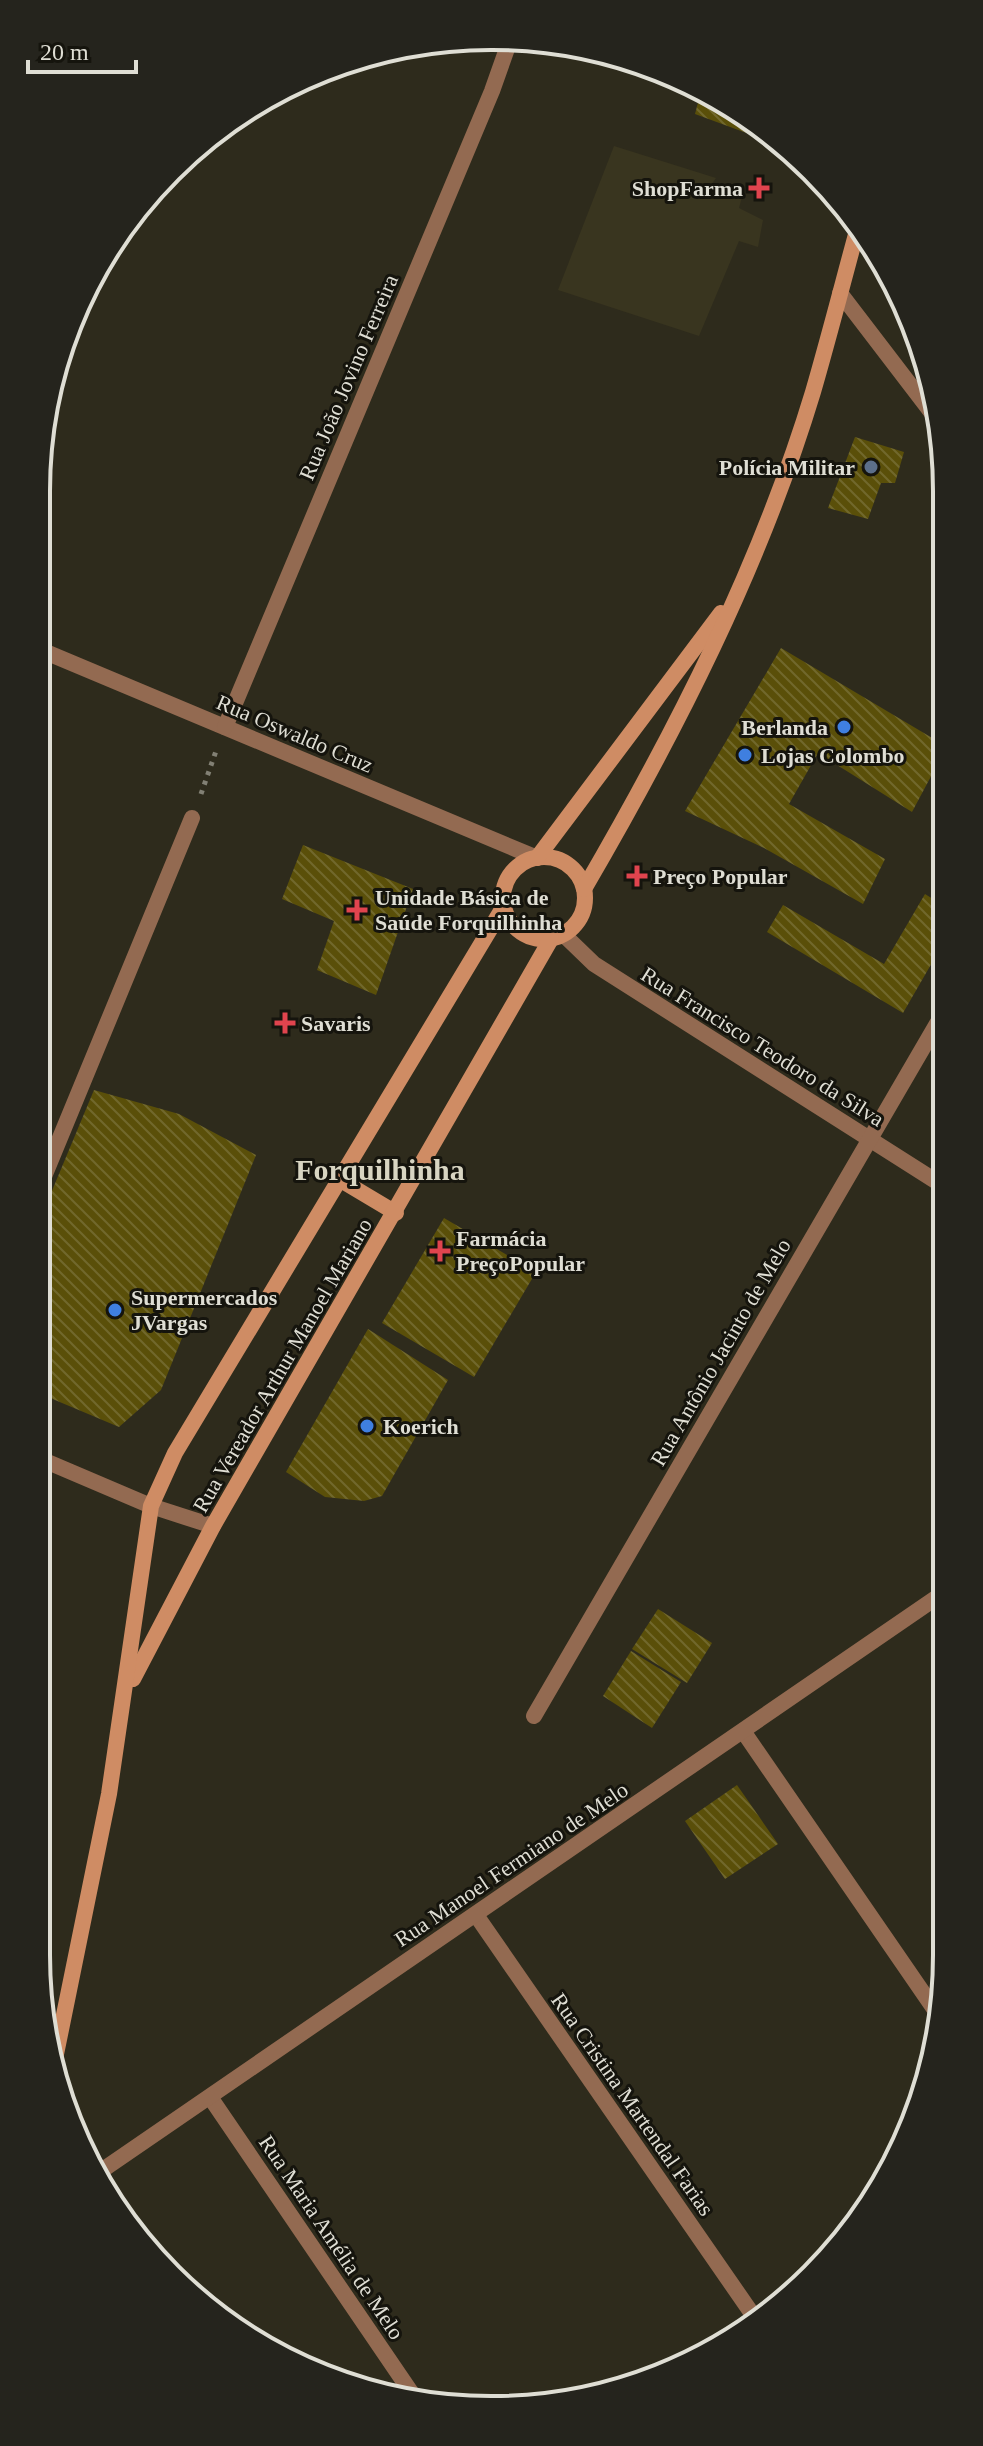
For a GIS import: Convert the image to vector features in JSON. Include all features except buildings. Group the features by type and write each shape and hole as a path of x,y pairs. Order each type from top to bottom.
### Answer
{"main road":[{"path":"738,589 537,858 513,872 506,883 504,906 516,928 539,939 557,937 582,915 584,889 680,716 738,589 813,393 854,240"},
{"path":"537,858 549,858 571,868 584,889"},
{"name":"Rua Vereador Arthur Manoel Mariano","path":"58,2042 127,1692 151,1506 175,1453 504,906"},
{"name":"Rua Vereador Arthur Manoel Mariano","path":"127,1692 213,1526 557,937"},
{"path":"339,1179 396,1213"}],"street":[{"name":"Rua João Jovino Ferreira","path":"225,727 506,50"},
{"path":"840,293 925,404"},
{"name":"Rua Oswaldo Cruz","path":"50,654 537,858"},
{"path":"50,1162 192,818"},
{"name":"Rua Francisco Teodoro da Silva","path":"557,937 594,964 933,1179"},
{"name":"Rua Antônio Jacinto de Melo","path":"534,1716 933,1031"},
{"path":"50,1463 151,1506 213,1526"},
{"name":"Rua Manoel Fermiano de Melo","path":"105,2168 933,1600"},
{"path":"743,1731 930,2003"},
{"name":"Rua Cristina Martendal Farias","path":"476,1915 751,2312"},
{"name":"Rua Maria Amélia de Melo","path":"210,2097 408,2388"}],"path":[{"path":"192,818 225,727"}],"shaded area":[{"path":"614,146 716,178 711,185 742,197 739,208 763,220 758,247 739,241 699,336 558,290"}],"place":[{"name":"ShopFarma","path":"759,188"},
{"name":"Polícia Militar","path":"871,467"},
{"name":"Berlanda","path":"844,727"},
{"name":"Lojas Colombo","path":"745,755"},
{"name":"Preço Popular","path":"637,876"},
{"name":"Unidade Básica de Saúde Forquilhinha","path":"357,910"},
{"name":"Savaris","path":"285,1023"},
{"name":"Farmácia PreçoPopular","path":"440,1251"},
{"name":"Supermercados JVargas","path":"115,1310"},
{"name":"Koerich","path":"367,1426"}],"district":[{"name":"Forquilhinha","path":"380,1170"}]}
